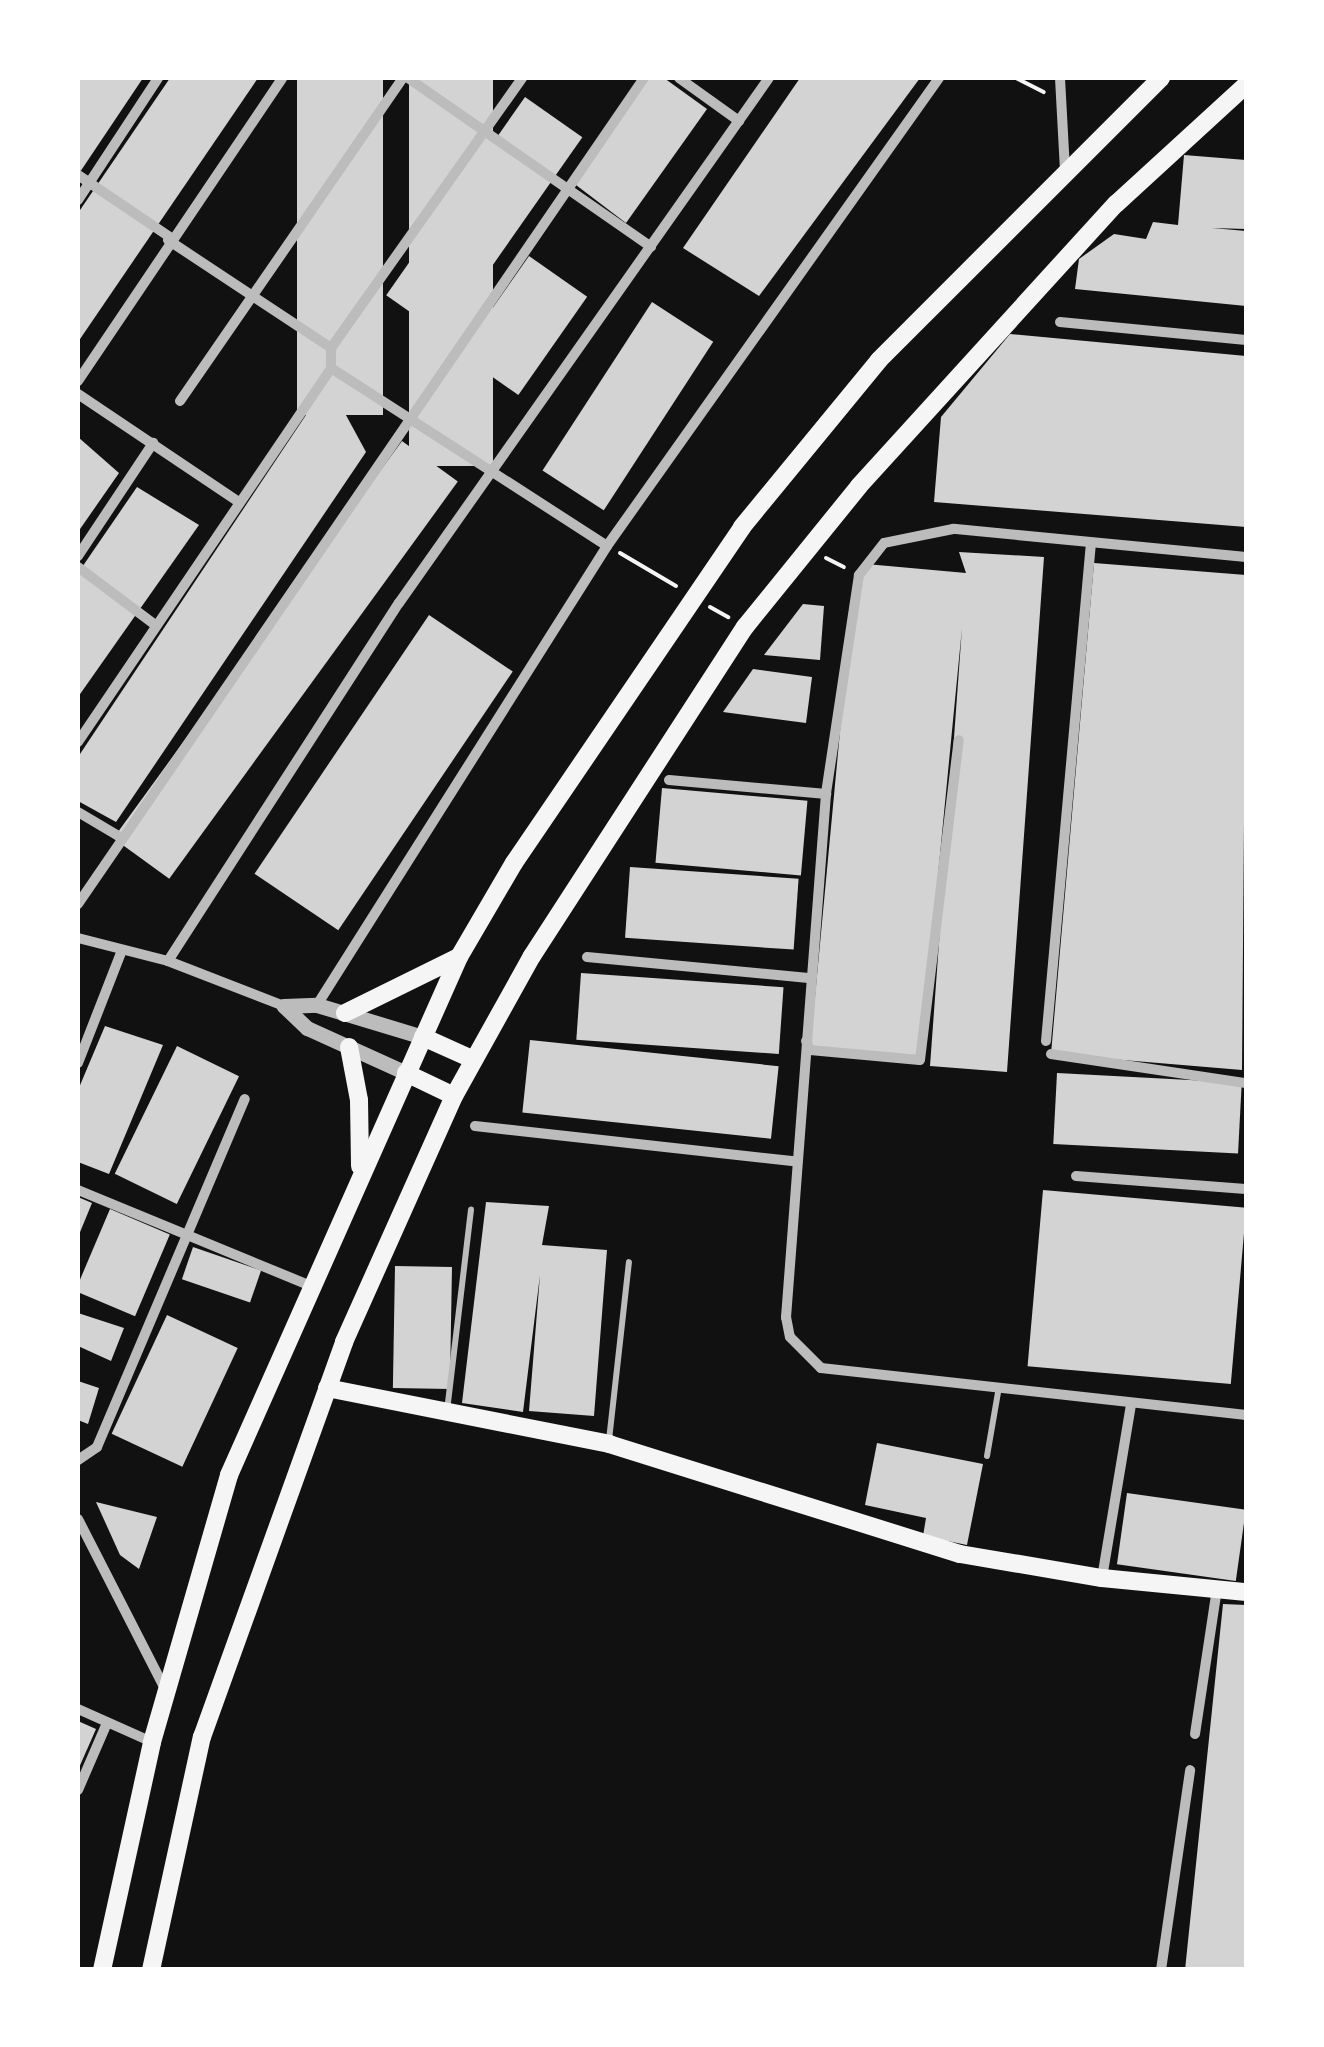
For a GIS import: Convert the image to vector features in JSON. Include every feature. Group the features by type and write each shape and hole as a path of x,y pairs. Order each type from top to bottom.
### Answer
{"main road":[{"path":"102,1970 152,1742 229,1474 308,1285 460,957 514,863 691,595 879,360 1160,78"},
{"path":"150,1970 202,1736 327,1388 472,1058 745,628 859,486 1103,218 1246,84"},
{"path":"345,1013 460,957"},
{"path":"423,1037 472,1058"},
{"path":"349,1047 359,1100 360,1174"},
{"path":"406,1073 454,1096"},
{"path":"327,1388 609,1444 960,1554 1102,1578 1246,1592"}],"street":[{"path":"78,200 158,78"},
{"path":"78,380 169,239 282,78"},
{"path":"180,401 405,78 651,246"},
{"path":"78,742 154,624 332,368 331,348 522,78"},
{"path":"78,904 644,78"},
{"path":"679,78 739,120"},
{"path":"168,961 490,471 769,78"},
{"path":"318,1005 607,546 939,78"},
{"path":"1060,78 1065,170"},
{"path":"78,175 331,348"},
{"path":"1060,322 1246,340"},
{"path":"332,368 607,546"},
{"path":"78,394 239,502"},
{"path":"78,556 152,443"},
{"path":"1246,557 953,529 884,543 859,575 826,794 794,1161 786,1317 790,1337 821,1368 998,1392 1246,1414"},
{"path":"1046,1040 1091,543"},
{"path":"78,567 154,624"},
{"path":"806,1041 810,1050 920,1060 959,740"},
{"path":"669,780 826,794"},
{"path":"78,812 122,838"},
{"path":"78,938 168,961 284,1006 307,1028 406,1073"},
{"path":"78,1063 122,950"},
{"path":"587,957 810,978"},
{"path":"284,1006 318,1005 423,1037"},
{"path":"1051,1054 1246,1082"},
{"path":"78,1460 97,1447 245,1098"},
{"path":"475,1126 794,1161"},
{"path":"1076,1176 1246,1188"},
{"path":"78,1190 308,1285"},
{"path":"1102,1578 1130,1404"},
{"path":"78,1519 167,1693"},
{"path":"1194,1734 1217,1588"},
{"path":"78,1709 152,1742"},
{"path":"78,1790 107,1723"},
{"path":"1160,1970 1190,1770"}],"lane":[{"path":"447,1411 471,1209"},
{"path":"609,1444 630,1262"},
{"path":"988,1456 998,1392"}],"path":[{"path":"1016,78 1062,102"},
{"path":"607,546 745,628"},
{"path":"812,570 822,556 859,575"}],"building":[{"path":"78,78 143,78 78,175"},
{"path":"170,78 258,78 78,342 78,213"},
{"path":"297,78 383,78 383,415 297,415"},
{"path":"409,78 493,78 493,466 409,466"},
{"path":"645,78 664,78 707,109 626,223 576,185"},
{"path":"800,78 920,78 759,296 683,248"},
{"path":"525,97 582,137 444,335 386,295"},
{"path":"1184,155 1246,160 1246,229 1212,228 1246,231 1246,306 1075,289 1079,259 1114,234 1146,239 1153,222 1178,225"},
{"path":"529,256 587,297 518,395 460,354"},
{"path":"652,302 713,342 604,510 543,471"},
{"path":"1010,334 1246,356 1246,527 934,502 941,417"},
{"path":"328,382 366,452 116,822 78,801 78,757"},
{"path":"78,437 119,473 78,532"},
{"path":"402,441 458,482 169,879 113,838"},
{"path":"137,487 199,525 78,697 78,573"},
{"path":"959,552 1044,557 1007,1072 930,1066 962,628 920,1060 810,1050 854,583 866,564 966,573"},
{"path":"1094,563 1246,575 1242,1070 1051,1054"},
{"path":"803,604 824,606 820,660 764,655"},
{"path":"429,615 513,671 338,930 255,874"},
{"path":"753,669 812,677 806,723 723,712"},
{"path":"662,788 807,801 801,875 655,863"},
{"path":"630,867 799,879 794,950 625,938"},
{"path":"581,973 784,987 779,1054 576,1040"},
{"path":"105,1026 163,1045 109,1174 78,1162 78,1090"},
{"path":"530,1040 779,1066 771,1139 522,1113"},
{"path":"177,1046 239,1076 177,1204 115,1174"},
{"path":"1057,1073 1242,1083 1238,1154 1053,1144"},
{"path":"1043,1190 1246,1208 1231,1384 1028,1366"},
{"path":"78,1197 92,1203 78,1237"},
{"path":"486,1202 549,1206 542,1245 607,1250 594,1416 529,1411 540,1275 523,1412 462,1403"},
{"path":"110,1209 170,1234 135,1316 78,1292"},
{"path":"193,1247 261,1270 250,1303 182,1279"},
{"path":"395,1266 452,1267 450,1389 393,1388"},
{"path":"78,1313 124,1328 111,1361 78,1346"},
{"path":"167,1315 238,1348 182,1467 112,1434"},
{"path":"78,1381 99,1388 88,1424 78,1420"},
{"path":"877,1443 983,1464 967,1545 923,1536 926,1518 865,1505"},
{"path":"1127,1493 1246,1510 1236,1581 1117,1564"},
{"path":"96,1502 157,1517 139,1569 120,1555"},
{"path":"1223,1604 1246,1605 1246,1970 1185,1970"},
{"path":"78,1721 96,1729 78,1770"}]}
